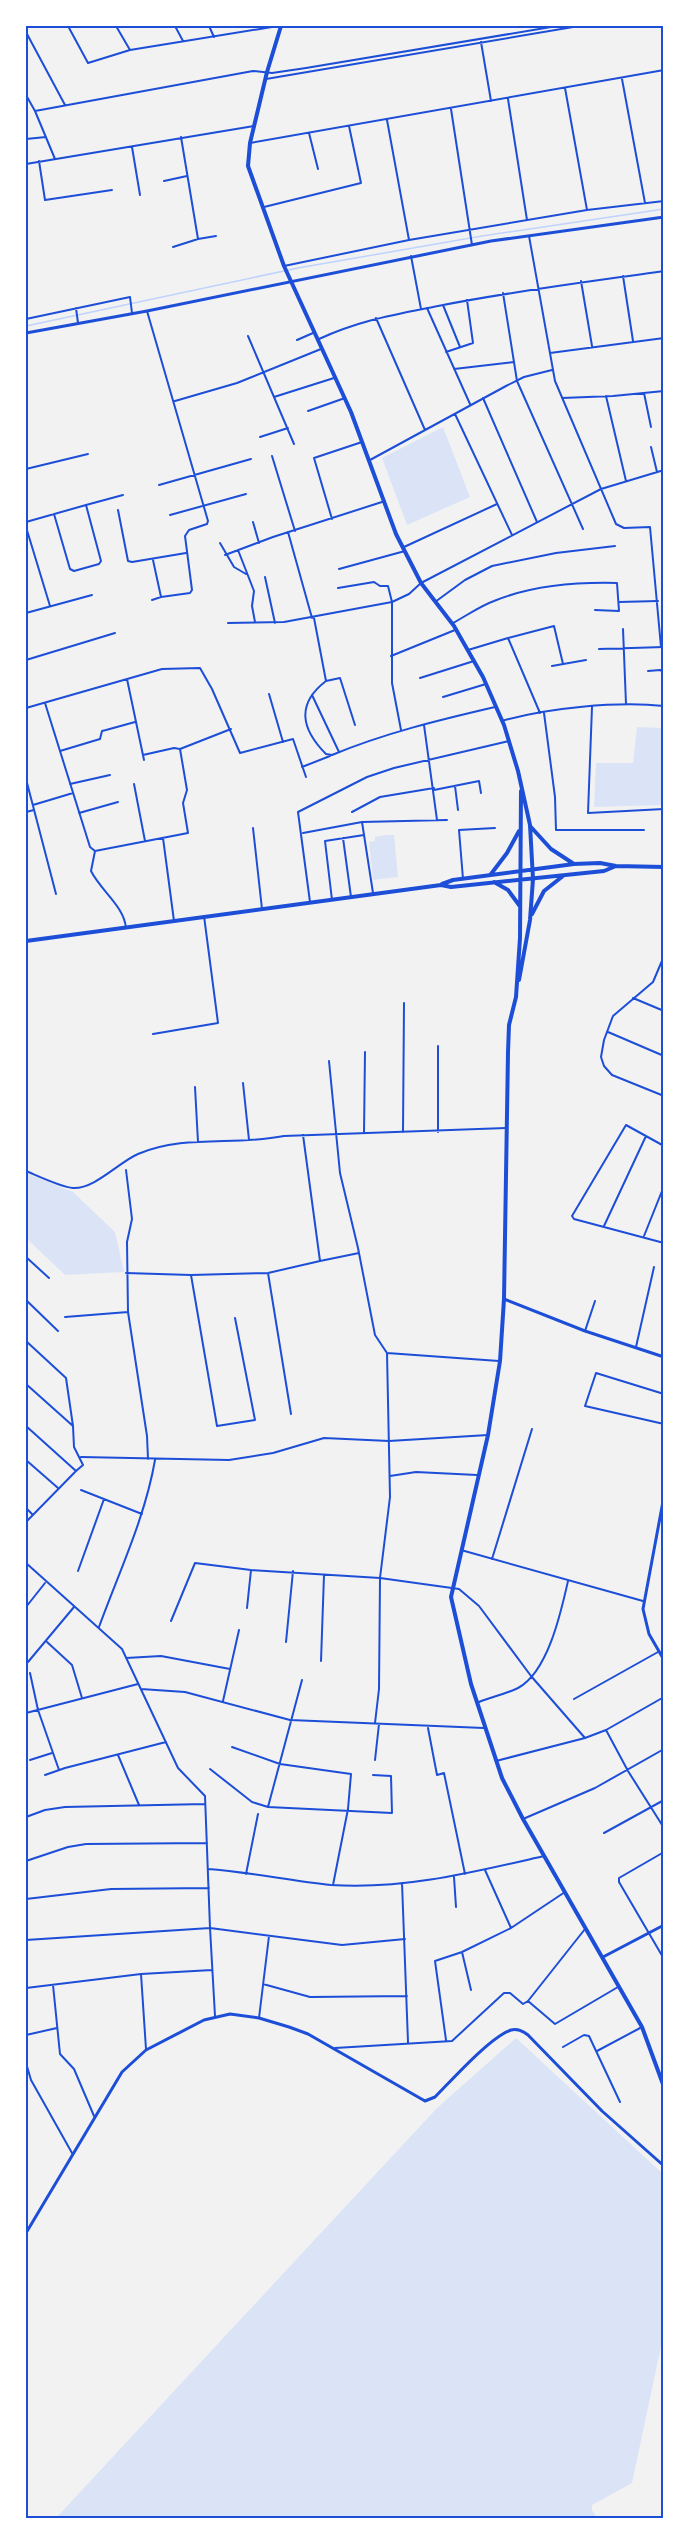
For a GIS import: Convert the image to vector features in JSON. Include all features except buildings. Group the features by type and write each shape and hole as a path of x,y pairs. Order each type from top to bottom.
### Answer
{"main road":[{"path":"279,26 250,143 248,166 261,207 285,267 345,398 404,549 421,583 456,629 486,684 502,721 518,771 530,825 532,870 530,920 510,1025 504,1299 500,1361 488,1435 451,1589 455,1620 477,1703 496,1761 523,1819 642,2027 663,2087"},
{"path":"517,986 521,908 521,791"},
{"path":"530,825 551,849 574,864"},
{"path":"490,875 512,845 520,827"},
{"path":"26,941 441,885 463,879 574,864 600,863 616,866 663,867"},
{"path":"441,885 451,887 563,876 604,871 616,866"},
{"path":"530,920 544,891 563,876"},
{"path":"494,882 513,894 521,908"}],"street":[{"path":"68,26 88,63 130,50 279,26"},
{"path":"116,26 130,50"},
{"path":"175,26 183,41"},
{"path":"209,26 213,37"},
{"path":"265,79 308,74 557,26"},
{"path":"35,111 253,71 306,68 579,26"},
{"path":"27,34 64,105"},
{"path":"480,41 491,101"},
{"path":"306,68 308,74"},
{"path":"250,143 663,70"},
{"path":"622,78 645,203"},
{"path":"565,88 587,210"},
{"path":"26,95 55,159"},
{"path":"508,98 527,220"},
{"path":"451,109 472,243"},
{"path":"387,120 409,240"},
{"path":"26,164 255,126"},
{"path":"261,207 361,183 349,126"},
{"path":"309,133 318,170"},
{"path":"26,139 46,137"},
{"path":"181,137 198,239"},
{"path":"132,147 140,195"},
{"path":"39,161 45,201 112,190"},
{"path":"165,182 187,176"},
{"path":"285,267 409,240 587,210 663,201"},
{"path":"26,333 132,311 147,311 290,278 472,243 663,217"},
{"path":"529,235 553,370 561,398 616,524 629,528 650,527 662,647 599,649"},
{"path":"173,247 216,236"},
{"path":"411,256 421,309"},
{"path":"319,339 352,325 421,309 538,287 663,271"},
{"path":"623,276 633,342"},
{"path":"581,281 592,347"},
{"path":"503,293 517,381 570,505 583,529"},
{"path":"26,319 130,297 132,311"},
{"path":"446,352 473,343 467,300"},
{"path":"443,305 460,348"},
{"path":"427,308 470,405"},
{"path":"76,310 78,322"},
{"path":"147,311 196,475 207,524 186,533 184,540 192,590 190,593 152,600"},
{"path":"376,318 425,430"},
{"path":"297,340 316,332"},
{"path":"248,336 294,444"},
{"path":"550,353 663,338"},
{"path":"175,401 237,383 323,348"},
{"path":"454,369 514,362"},
{"path":"370,460 517,381 553,370"},
{"path":"274,397 336,378"},
{"path":"561,398 663,391"},
{"path":"644,393 651,427"},
{"path":"606,396 626,481"},
{"path":"308,411 345,398"},
{"path":"483,398 537,522"},
{"path":"455,414 512,535"},
{"path":"260,437 288,428"},
{"path":"332,519 314,458 363,442"},
{"path":"651,447 657,472"},
{"path":"26,469 88,454"},
{"path":"272,456 296,531"},
{"path":"159,485 251,459"},
{"path":"228,623 275,623 392,602 409,594 421,583 601,489 663,470"},
{"path":"170,515 246,494"},
{"path":"26,522 123,495"},
{"path":"225,555 385,501"},
{"path":"339,569 404,549 497,504"},
{"path":"54,514 70,569 74,571 97,566 101,561 86,505"},
{"path":"118,510 128,561 153,560 186,553"},
{"path":"252,522 259,543"},
{"path":"26,527 50,606"},
{"path":"288,532 313,618 326,681"},
{"path":"220,543 234,567 246,574"},
{"path":"435,602 465,580 492,566 556,553 615,546"},
{"path":"238,550 254,591 252,606 255,624"},
{"path":"153,560 161,597"},
{"path":"265,577 275,623"},
{"path":"338,588 374,582 380,586 388,586 392,602 391,656 394,697 400,730"},
{"path":"452,624 493,601 558,585 617,582 620,609 617,612 594,610"},
{"path":"26,613 92,595"},
{"path":"619,602 658,601"},
{"path":"467,650 554,626 563,664"},
{"path":"391,656 456,629"},
{"path":"623,629 626,705"},
{"path":"26,660 116,633"},
{"path":"508,638 540,713"},
{"path":"552,666 586,660"},
{"path":"420,678 474,662"},
{"path":"26,708 162,669 200,668 231,729 240,753 292,739 306,777"},
{"path":"648,670 663,672"},
{"path":"332,755 326,754 306,724 306,709 311,694 326,681 340,678 355,725"},
{"path":"127,679 144,760"},
{"path":"443,697 486,684"},
{"path":"268,694 283,742"},
{"path":"311,694 339,752"},
{"path":"45,703 90,848 95,851 188,833 183,803 187,790 180,749"},
{"path":"502,721 528,714 592,707 663,706"},
{"path":"302,767 400,730 496,707"},
{"path":"592,707 588,813 663,809"},
{"path":"544,712 555,797 556,830 644,830"},
{"path":"60,751 100,739 102,731 135,722"},
{"path":"424,724 437,820"},
{"path":"143,755 174,748 180,749 231,729"},
{"path":"310,902 303,833 298,812 367,777 478,746 509,741"},
{"path":"70,784 110,775"},
{"path":"26,779 56,894"},
{"path":"352,812 380,797 479,781 482,793"},
{"path":"134,784 145,841"},
{"path":"455,786 459,810"},
{"path":"33,805 73,794"},
{"path":"79,813 118,802"},
{"path":"26,812 34,810"},
{"path":"303,833 363,822 447,820"},
{"path":"363,822 374,894"},
{"path":"254,828 262,909"},
{"path":"463,879 459,830 495,828"},
{"path":"332,900 325,841 364,835"},
{"path":"163,838 174,921"},
{"path":"343,838 351,897"},
{"path":"95,851 91,871 125,917 126,928"},
{"path":"153,1034 218,1023 204,916"},
{"path":"663,959 653,982 613,1016 601,1057 604,1066 612,1075 663,1096"},
{"path":"633,998 663,1011"},
{"path":"403,1132 404,1003"},
{"path":"607,1032 663,1056"},
{"path":"438,1046 438,1132"},
{"path":"364,1133 365,1052"},
{"path":"329,1061 342,1185 359,1253 375,1335 387,1353 390,1497 380,1578 379,1689 375,1760"},
{"path":"243,1083 249,1140"},
{"path":"195,1087 198,1142"},
{"path":"663,1146 625,1126 572,1216 574,1219 663,1243"},
{"path":"26,1172 74,1188 103,1178 137,1154 169,1143 303,1135 506,1128"},
{"path":"303,1135 320,1261"},
{"path":"604,1227 645,1136"},
{"path":"126,1170 132,1219 127,1242 128,1312 147,1436 148,1459"},
{"path":"643,1238 663,1186"},
{"path":"126,1273 191,1275 268,1273 359,1253"},
{"path":"26,1257 49,1278"},
{"path":"636,1347 654,1267"},
{"path":"268,1273 291,1414"},
{"path":"191,1275 217,1425 255,1420 235,1318"},
{"path":"504,1299 585,1331 663,1357"},
{"path":"26,1300 58,1331"},
{"path":"585,1331 595,1301"},
{"path":"65,1317 128,1312"},
{"path":"26,1341 66,1378 74,1447 83,1465 26,1522"},
{"path":"387,1353 500,1361"},
{"path":"663,1394 596,1373 585,1406 663,1424"},
{"path":"26,1384 72,1426"},
{"path":"26,1426 76,1470"},
{"path":"492,1559 532,1429"},
{"path":"81,1457 229,1460 273,1453 324,1438 389,1441 488,1435"},
{"path":"99,1627 142,1514 155,1459"},
{"path":"26,1460 58,1488"},
{"path":"389,1476 416,1472 477,1475"},
{"path":"81,1490 142,1514"},
{"path":"663,1496 643,1601 643,1616 649,1634 663,1660"},
{"path":"78,1571 104,1499"},
{"path":"26,1508 33,1515"},
{"path":"460,1550 643,1601"},
{"path":"26,1563 45,1583 122,1649 178,1768 205,1796 215,2016"},
{"path":"171,1621 195,1563 251,1570 380,1578 459,1589 479,1606 531,1676 585,1738"},
{"path":"247,1608 251,1570"},
{"path":"286,1642 293,1571"},
{"path":"321,1661 324,1575"},
{"path":"477,1703 519,1687 531,1676 551,1644 568,1581"},
{"path":"26,1607 45,1583"},
{"path":"28,1662 74,1607"},
{"path":"223,1701 238,1630"},
{"path":"46,1641 72,1665 82,1698"},
{"path":"574,1699 658,1652"},
{"path":"126,1659 161,1656 230,1670"},
{"path":"30,1673 38,1710 58,1770"},
{"path":"268,1807 302,1680"},
{"path":"26,1713 138,1684"},
{"path":"141,1689 185,1692 290,1720 377,1723 428,1728 485,1728"},
{"path":"496,1761 585,1738 606,1730 663,1697"},
{"path":"428,1728 437,1775 444,1773 465,1874"},
{"path":"606,1730 663,1828"},
{"path":"45,1775 166,1742"},
{"path":"232,1747 280,1764 351,1774 348,1809 333,1885"},
{"path":"523,1819 628,1771 663,1749"},
{"path":"30,1760 52,1753"},
{"path":"117,1754 139,1805"},
{"path":"210,1769 252,1802 268,1807 348,1809 392,1813 391,1776 373,1775"},
{"path":"604,1833 663,1800"},
{"path":"26,1817 45,1810 64,1807 205,1804"},
{"path":"246,1874 258,1814"},
{"path":"26,1861 68,1847 86,1844 207,1843"},
{"path":"663,1852 619,1878 619,1882 663,1959"},
{"path":"208,1869 333,1885 402,1883 445,1878 544,1856"},
{"path":"484,1870 511,1928"},
{"path":"453,1876 456,1907"},
{"path":"402,1883 408,2043"},
{"path":"26,1899 111,1888 208,1888"},
{"path":"446,2040 435,1961 462,1952 511,1928 565,1892"},
{"path":"603,1957 663,1925"},
{"path":"26,1940 210,1928 342,1945 405,1939"},
{"path":"332,2049 452,2041 504,1993 510,1993 523,2004 528,2001 585,1929"},
{"path":"259,2018 269,1936"},
{"path":"462,1952 471,1990"},
{"path":"26,1988 141,1974 212,1970"},
{"path":"141,1974 146,2050"},
{"path":"263,1984 310,1997 407,1996"},
{"path":"53,1985 60,2054 74,2069 94,2117"},
{"path":"528,2001 555,2024 619,1986"},
{"path":"26,2233 122,2072 146,2050 184,2028 215,2016 230,2014 259,2018 289,2027 428,2101 495,2040 511,2030 520,2030 528,2035 602,2111 663,2166"},
{"path":"597,2051 642,2027"},
{"path":"26,2035 57,2028"},
{"path":"563,2047 587,2035 597,2051 620,2102"},
{"path":"26,2063 31,2080 72,2154"}],"shaded area":[{"path":"443,427 470,497 407,525 382,458"},
{"path":"637,727 663,728 663,805 594,807 596,763 633,763"},
{"path":"394,835 398,877 373,880 369,842 375,841 375,837"},
{"path":"26,1173 73,1192 115,1232 124,1272 65,1275 26,1238"},
{"path":"516,2038 663,2174 663,2337 632,2483 592,2505 597,2518 56,2518 437,2108"}],"waterway":[{"path":"26,326 298,268 482,236 664,209"}]}
